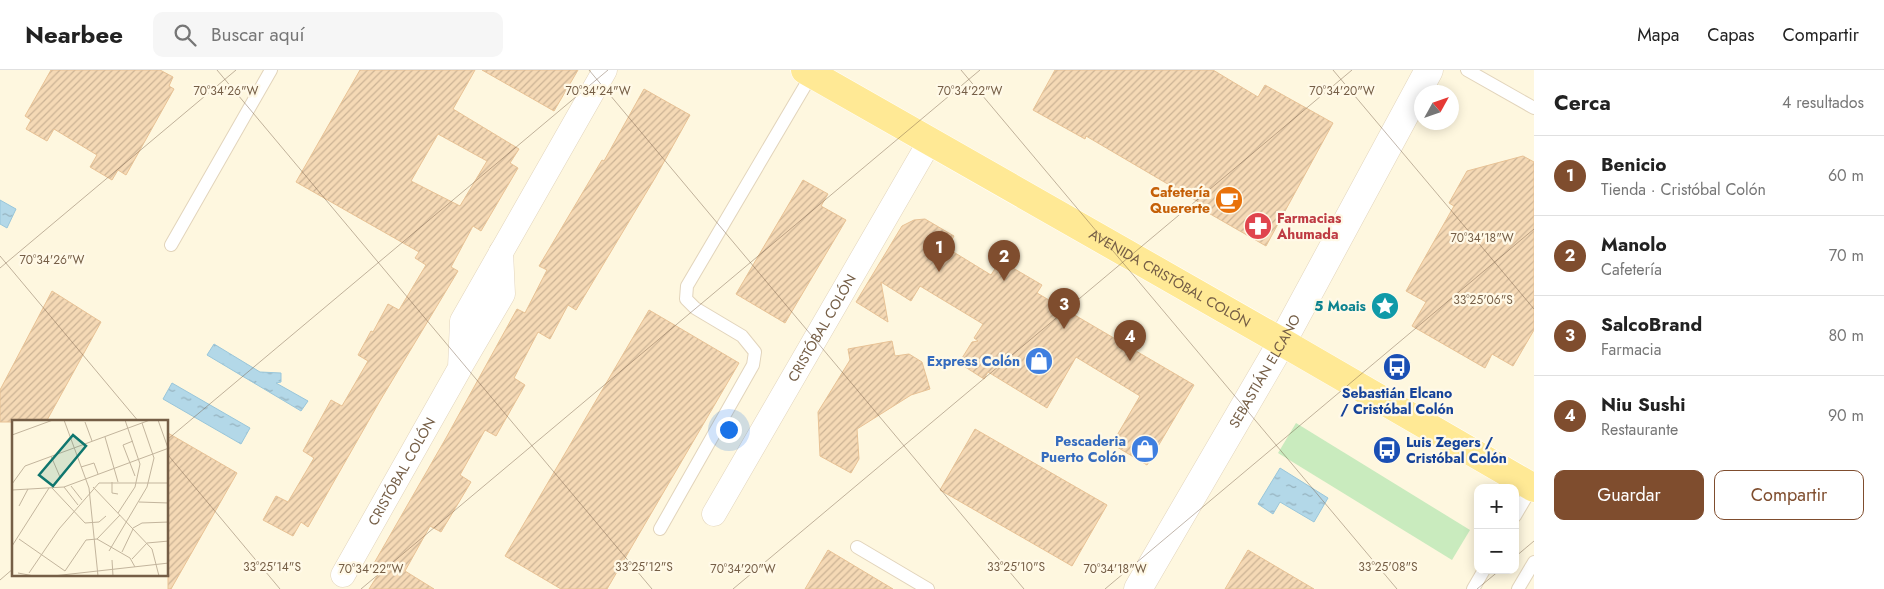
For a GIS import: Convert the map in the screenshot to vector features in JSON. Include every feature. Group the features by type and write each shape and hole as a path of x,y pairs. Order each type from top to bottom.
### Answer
{"main road":[{"name":"AVENIDA CRISTÓBAL COLÓN","path":"809,72 1282,342 1533,488"}],"street":[{"name":"CRISTÓBAL COLÓN","path":"343,575 460,368 462,321 605,70"},
{"name":"SEBASTIÁN ELCANO","path":"1138,589 1282,342 1429,70"},
{"name":"CRISTÓBAL COLÓN","path":"714,514 930,141"}],"lane":[{"path":"171,245 271,70"},
{"path":"1467,70 1534,108"},
{"path":"660,529 753,366 755,352 742,336 695,308 686,299 687,286 809,72"},
{"path":"1519,510 1533,488"},
{"path":"857,547 928,589"},
{"path":"1518,589 1534,562"},
{"path":"1473,589 1482,574"}],"green space":[{"path":"1296,423 1470,530 1452,560 1278,453"}],"water":[{"path":"0,200 16,209 7,228 0,224"},
{"path":"214,344 260,372 281,373 281,382 276,383 308,401 301,411 207,355"},
{"path":"172,383 250,428 241,444 163,399"},
{"path":"1280,468 1328,498 1314,522 1280,502 1273,514 1258,504"}],"building":[{"path":"51,70 160,70 173,77 169,86 174,89 126,175 118,170 112,180 90,167 97,155 54,129 47,141 26,129 31,120 25,116"},
{"path":"360,70 475,70 453,109 519,149 510,163 518,168 481,231 473,226 451,267 458,271 381,399 308,527 301,522 293,536 263,520 276,496 288,502 314,458 303,451 331,400 342,406 368,361 358,355 371,331 373,332 388,304 399,310 426,265 415,258 419,252 296,182","holes":["438,134 487,161 460,206 411,181"]},
{"path":"482,70 578,70 554,111"},
{"path":"1055,70 1213,70 1258,97 1265,85 1333,123 1266,246 1198,207 1200,203 1086,136 1085,139 1033,110"},
{"path":"644,89 690,115 655,178 576,310 568,305 550,339 538,332 514,378 525,385 496,436 485,430 460,475 471,482 441,532 430,526 405,571 434,589 369,589 381,570 373,565 517,309 525,313 547,270 539,266 602,160 604,161"},
{"path":"1523,156 1534,162 1534,330 1513,366 1492,354 1485,368 1412,326 1426,302 1406,291 1454,206 1449,203 1467,171"},
{"path":"803,180 828,194 821,206 846,220 785,323 736,294"},
{"path":"925,219 954,236 947,248 991,275 998,264 1013,268 1042,285 1037,293 1194,385 1147,465 1112,444 1140,396 1076,357 1047,408 988,372 984,379 959,363 972,342 978,341 974,338 983,324 920,286 911,301 881,282 888,322 856,302 902,226 914,220"},
{"path":"52,291 101,322 47,420 0,422 0,390"},
{"path":"649,310 739,363 607,589 561,589 505,556"},
{"path":"892,341 895,356 909,354 922,362 930,389 911,395 857,429 859,459 851,473 820,456 818,412 850,360 848,349"},
{"path":"975,429 1107,505 1072,566 940,490"},
{"path":"169,434 237,473 171,589 168,589"},
{"path":"828,550 893,589 805,589"},
{"path":"1248,550 1314,589 1225,589"}],"place":[{"name":"Cafetería Quererte","path":"1229,200"},
{"name":"Farmacias Ahumada","path":"1258,226"},
{"name":"Benicio","path":"939,272"},
{"name":"Manolo","path":"1004,281"},
{"name":"5 Moais","path":"1385,306"},
{"name":"SalcoBrand","path":"1064,329"},
{"name":"Express Colón","path":"1039,361"},
{"name":"Niu Sushi","path":"1130,361"},
{"name":"Sebastián Elcano / Cristóbal Colón","path":"1397,367"},
{"name":"Pescaderia Puerto Colón","path":"1145,449"},
{"name":"Luis Zegers / Cristóbal Colón","path":"1387,450"}]}
